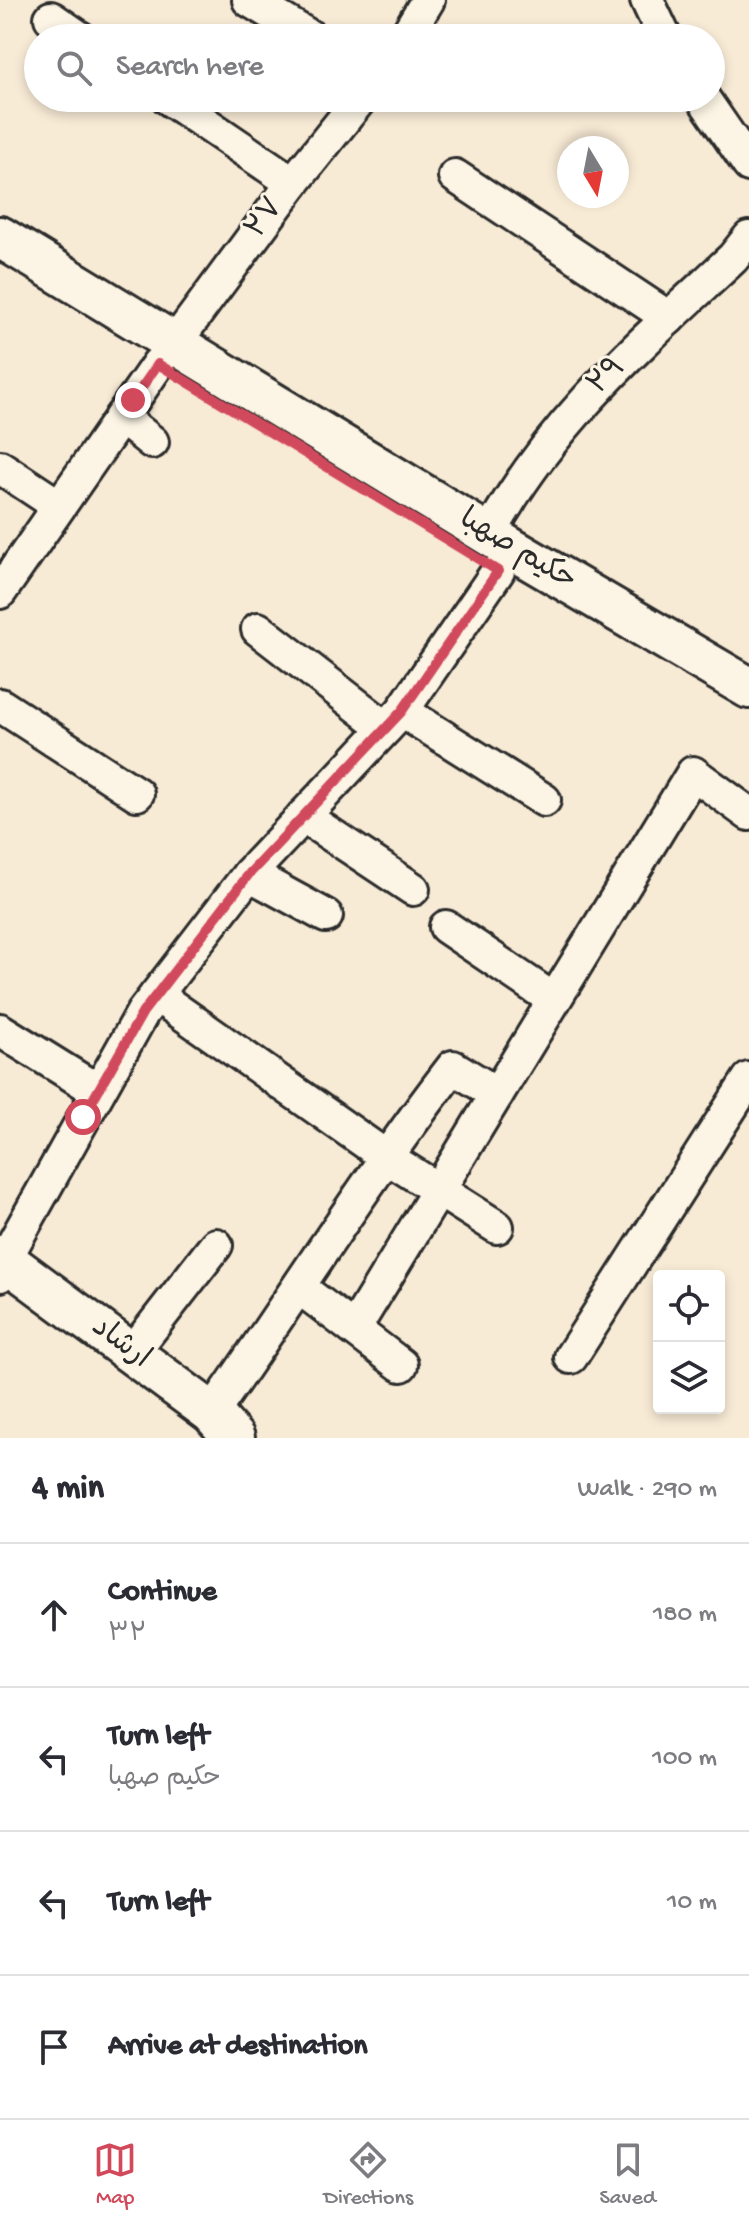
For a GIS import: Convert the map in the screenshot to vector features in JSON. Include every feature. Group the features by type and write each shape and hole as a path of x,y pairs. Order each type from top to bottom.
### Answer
{"street":[{"path":"249,0 289,24"},
{"path":"413,24 428,0"},
{"path":"647,0 658,24"},
{"path":"51,18 60,24"},
{"path":"189,112 293,183"},
{"name":"۲۷","path":"2,584 166,354 350,112"},
{"path":"713,112 749,165"},
{"path":"455,176 669,318"},
{"name":"حکیم صهبا","path":"0,237 166,354"},
{"name":"۲۹","path":"2,1263 98,1091 156,995 249,874 394,719 494,553 516,484 570,415 733,258 749,238"},
{"name":"حکیم صهبا","path":"0,268 166,354 494,553 749,713"},
{"path":"121,417 152,442"},
{"path":"0,467 59,506"},
{"name":"حکیم صهبا","path":"494,553 749,688"},
{"path":"258,629 394,719 544,800"},
{"path":"0,705 137,794"},
{"path":"354,1329 693,773 749,814"},
{"path":"303,816 413,889"},
{"path":"249,874 326,916"},
{"path":"446,927 554,1000"},
{"path":"156,995 385,1156 497,1227"},
{"path":"0,1030 98,1091"},
{"path":"225,1430 300,1288 385,1156 453,1067 497,1094"},
{"path":"571,1357 749,1079"},
{"path":"132,1353 216,1245"},
{"name":"ارشاد","path":"2,1263 132,1353 225,1430"},
{"path":"300,1288 401,1365"}],"route":[{"path":"83,1117 143,1012 249,874 402,711 498,571 158,364 133,400"}]}
